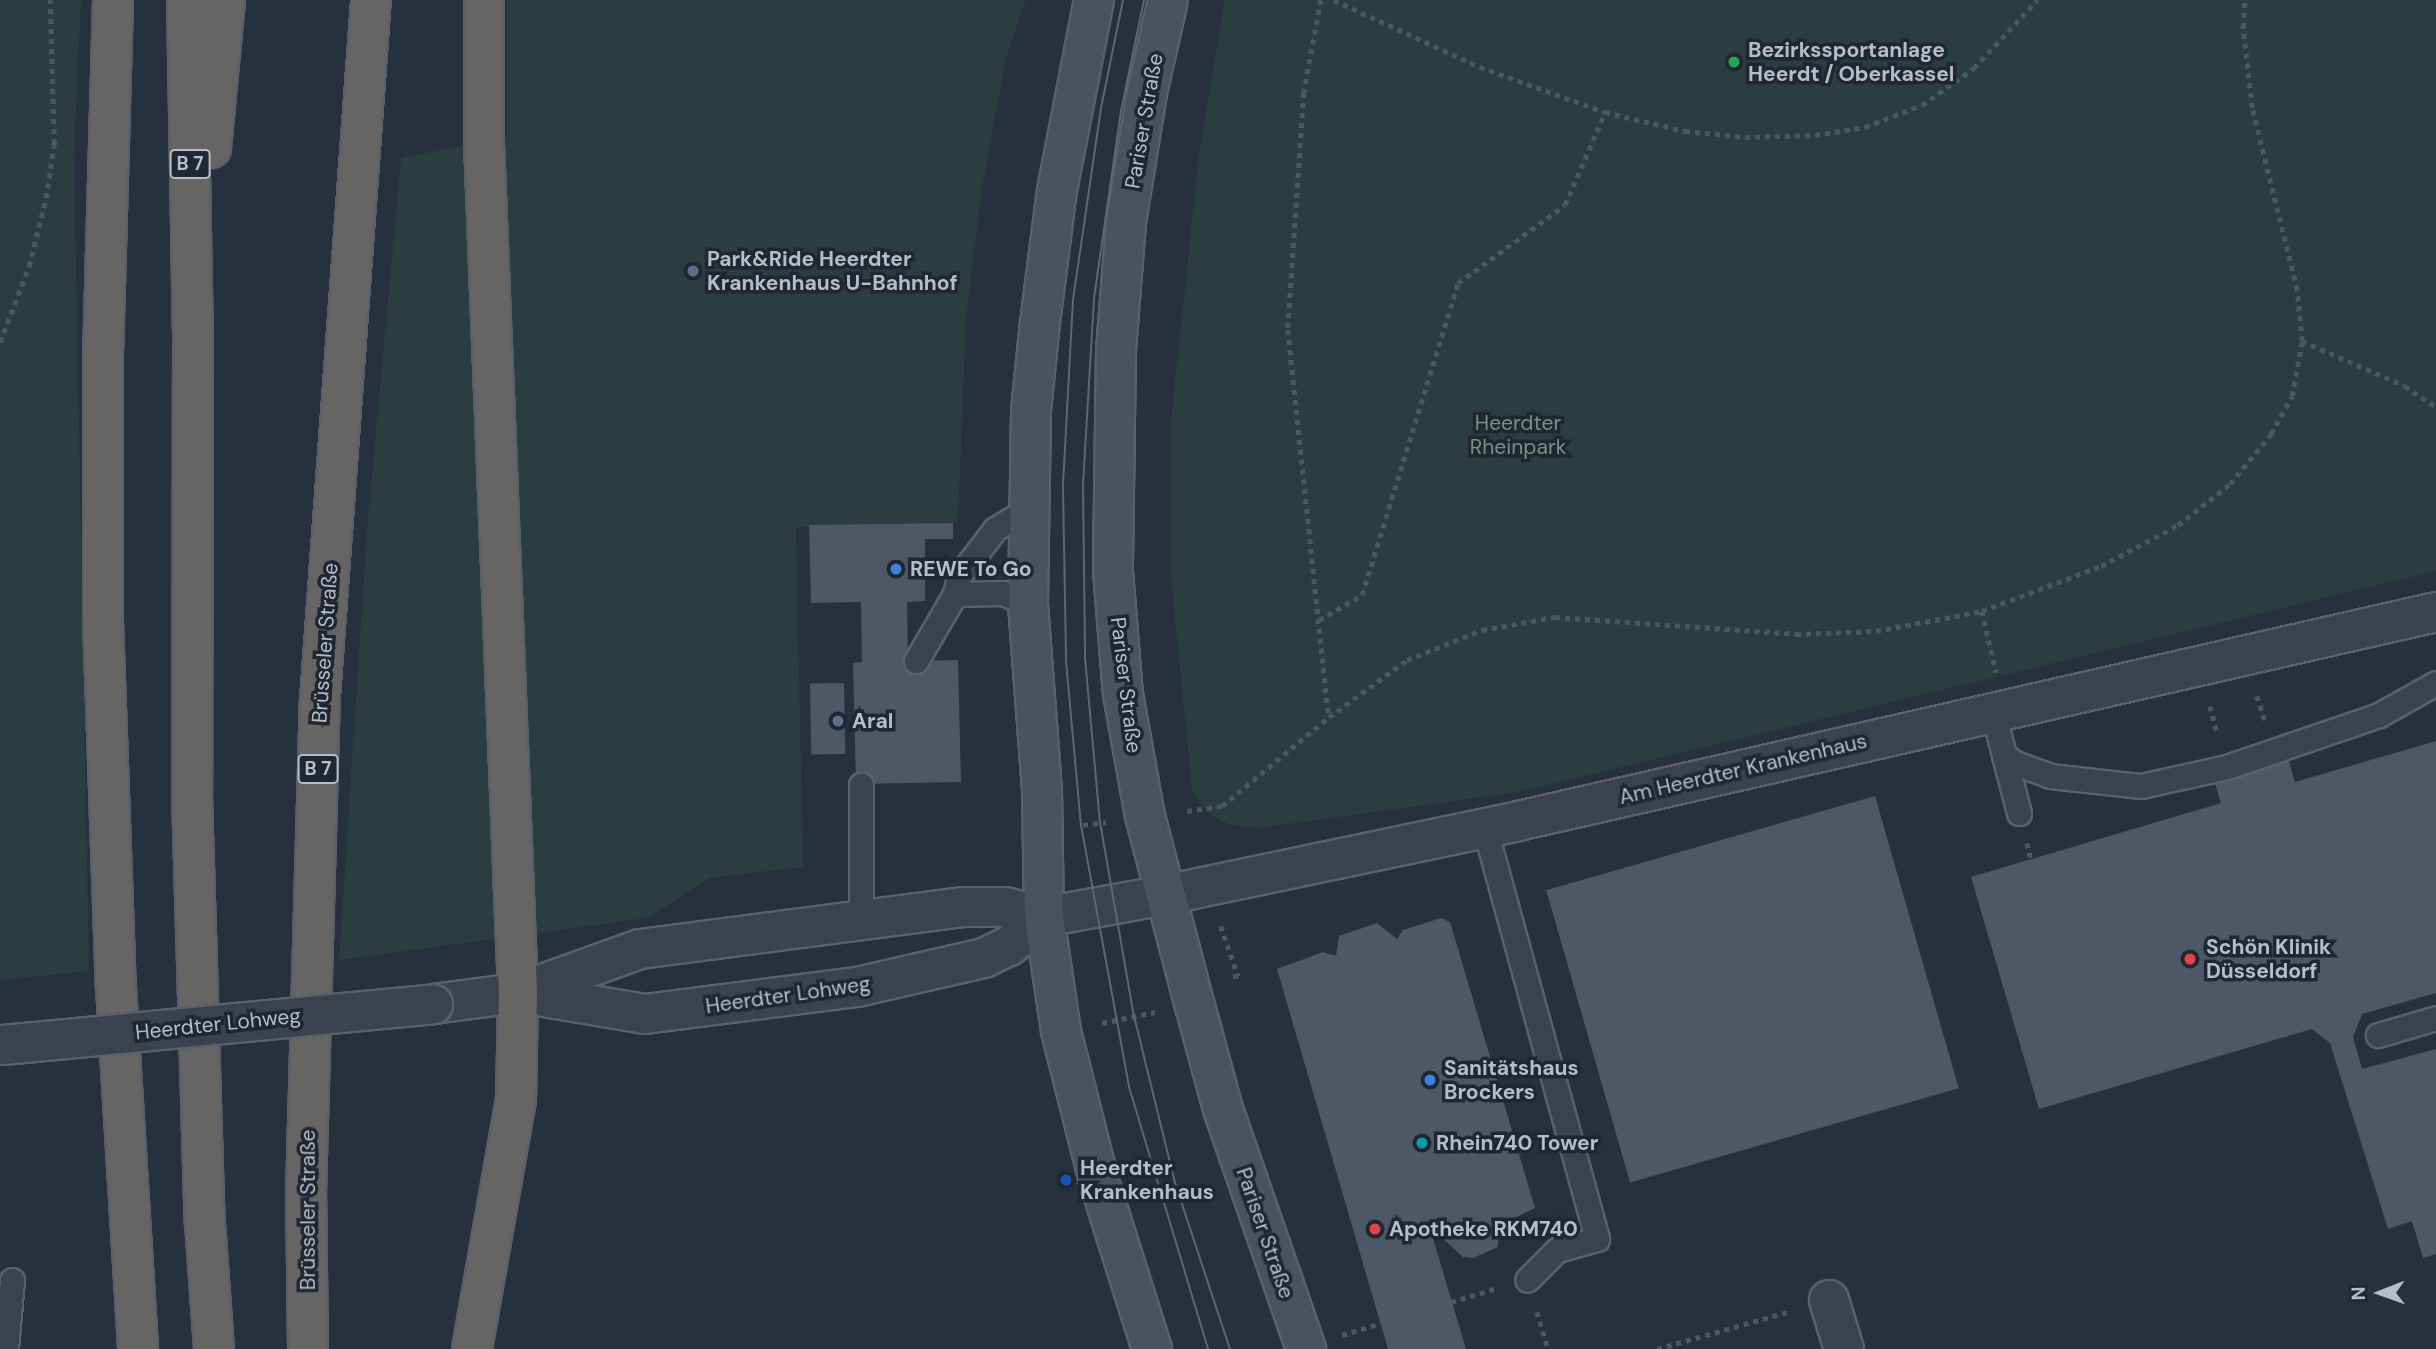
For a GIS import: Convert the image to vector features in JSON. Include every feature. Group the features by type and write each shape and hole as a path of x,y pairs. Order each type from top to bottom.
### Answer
{"highway":[{"path":"113,0 103,350 103,620 131,1273 138,1349"},
{"name":"B 7","path":"187,0 193,328 192,796 214,1349"},
{"path":"193,328 225,0"},
{"name":"Brüsseler Straße","path":"308,1349 306,1194 320,698 371,0"},
{"name":"Brüsseler Straße","path":"357,190 395,0"},
{"path":"472,1349 516,1100 518,993 484,143 484,0"},
{"path":"116,1349 131,1273"}],"main road":[{"path":"1094,0 1057,190 1040,322 1028,509 1028,604 1042,791 1044,917 1061,1031 1099,1181 1152,1349"},
{"name":"Pariser Straße","path":"1168,0 1147,93 1126,223 1113,442 1113,570 1123,694 1165,895 1189,986 1227,1121 1306,1349"}],"street":[{"name":"Am Heerdter Krankenhaus","path":"1165,895 1485,829 2436,612"},
{"name":"Heerdter Lohweg","path":"1,1045 433,1004 518,993 640,949 962,907 1005,907 1044,917 1165,895"},
{"name":"Heerdter Lohweg","path":"518,993 645,1014 857,987 984,958 1009,946 1044,917"},
{"path":"1829,1300 1844,1349"}],"lane":[{"path":"916,661 955,594 959,576 995,529 1028,509"},
{"path":"955,594 1003,593 1028,604"},
{"path":"2004,755 2050,776 2095,784 2141,786 2176,780 2379,715 2436,683"},
{"path":"1999,710 2004,755 2019,813"},
{"path":"861,785 861,920"},
{"path":"1485,829 1597,1238 1557,1250 1527,1279"},
{"path":"2378,1035 2436,1018"},
{"path":"6,1349 12,1280"}],"path":[{"path":"0,342 29,266 46,198 54,144 50,0"},
{"path":"1321,0 1304,93 1288,330 1329,717"},
{"path":"1334,0 1480,67 1605,112 1685,131 1745,137 1815,135 1865,127 1922,105 1974,68 2037,0"},
{"path":"1180,812 1222,807 1329,717 1407,660 1482,630 1555,617 1796,634 1876,631 1982,611 2101,566 2178,525 2230,484 2271,434 2292,396 2302,341 2297,290 2252,108 2243,28 2245,0"},
{"path":"1319,620 1362,595 1458,283 1565,205 1605,112"},
{"path":"2302,341 2406,386 2436,407"},
{"path":"1982,611 1999,710"},
{"path":"1061,1031 1155,1012 1151,993 1189,986"},
{"path":"1657,1349 1829,1300"}],"green space":[{"path":"0,0 81,0 74,153 89,971 0,980"},
{"path":"507,0 1026,0 1007,54 983,181 966,319 958,522 796,527 803,867 709,878 647,918 339,960 367,531 401,158 507,137"},
{"name":"Heerdter Rheinpark","path":"1225,0 2436,0 2436,571 1518,792 1259,828 1230,825 1208,813 1192,791 1171,576 1171,421 1199,155"}],"building":[{"path":"953,523 953,539 925,539 925,601 907,602 908,661 958,660 961,782 856,784 853,663 862,662 861,602 811,603 809,525"},
{"path":"844,683 845,754 811,755 810,684"},
{"path":"2436,741 2436,993 2362,1014 2353,1037 2362,1069 2436,1049 2436,1254 2423,1258 2412,1221 2388,1229 2330,1043 2312,1029 2039,1109 1971,877 2221,803 2213,777 2287,755 2295,782"},
{"path":"1875,796 1959,1088 1630,1182 1546,890"},
{"name":"Rhein740 Tower","path":"1441,918 1450,922 1535,1208 1512,1219 1499,1217 1498,1247 1473,1258 1463,1257 1438,1234 1432,1235 1466,1349 1388,1349 1277,969 1323,952 1336,956 1339,936 1377,923 1397,939 1403,930"}],"tram line":[{"path":"1123,0 1101,108 1073,300 1063,486 1066,661 1081,825 1129,1087 1208,1349"},
{"path":"1144,0 1121,111 1094,299 1083,486 1085,658 1100,822 1134,1016 1175,1183 1230,1349"}],"place":[{"name":"Bezirkssportanlage Heerdt / Oberkassel","path":"1734,62"},
{"name":"Park&Ride Heerdter Krankenhaus U-Bahnhof","path":"693,271"},
{"name":"REWE To Go","path":"896,569"},
{"name":"Aral","path":"838,721"},
{"name":"Schön Klinik Düsseldorf","path":"2190,959"},
{"name":"Sanitätshaus Brockers","path":"1430,1080"},
{"name":"Rhein740 Tower","path":"1422,1143"},
{"name":"Heerdter Krankenhaus","path":"1066,1180"},
{"name":"Apotheke RKM740","path":"1375,1229"}]}
